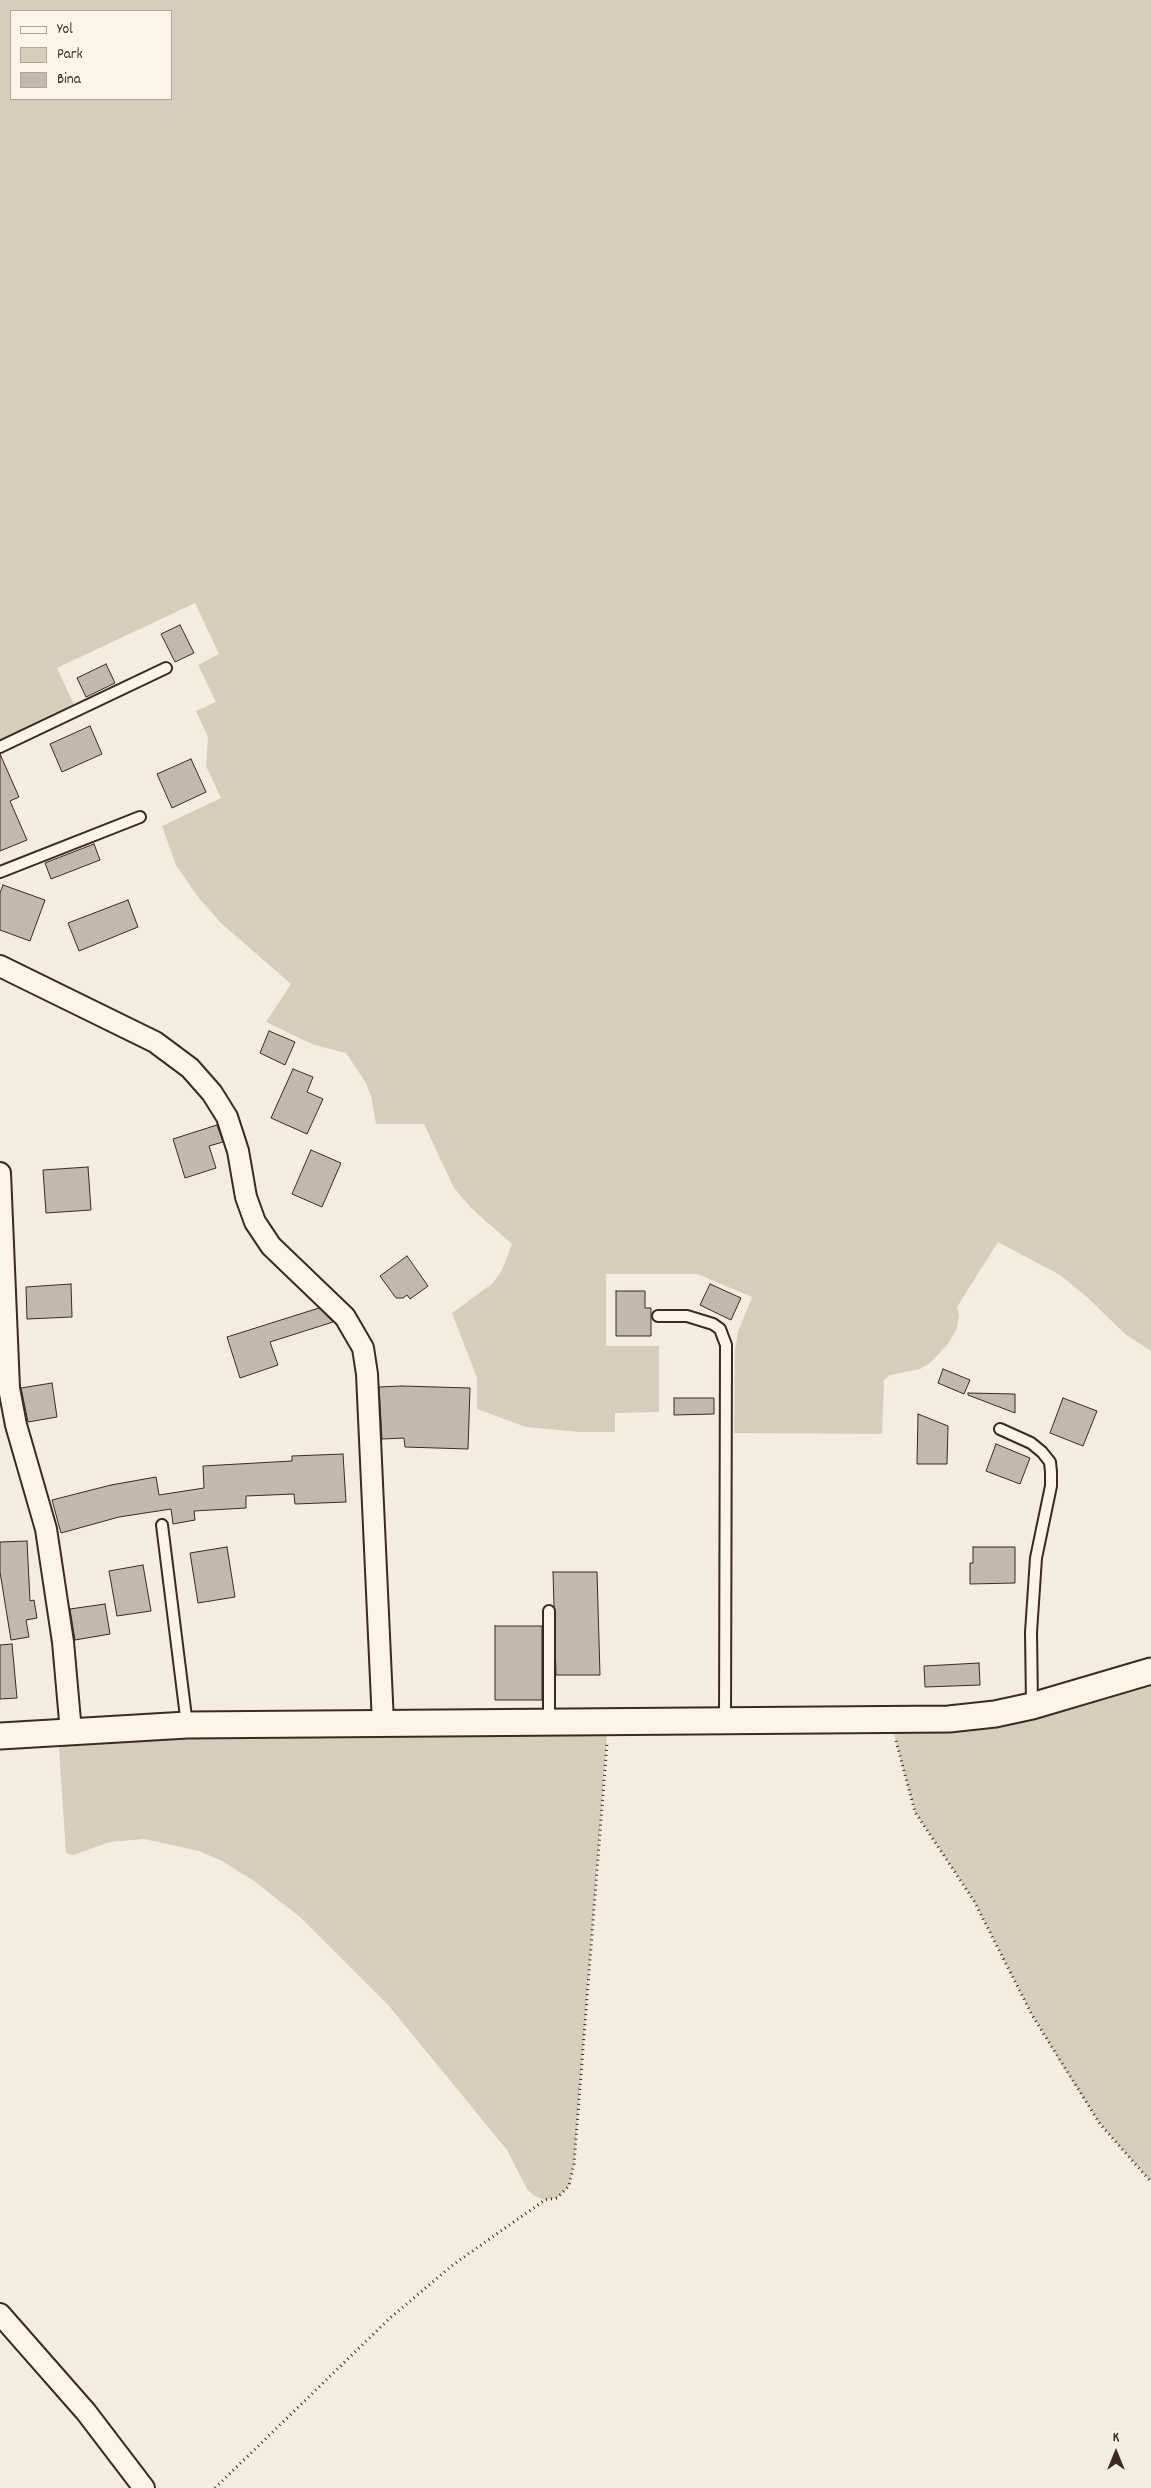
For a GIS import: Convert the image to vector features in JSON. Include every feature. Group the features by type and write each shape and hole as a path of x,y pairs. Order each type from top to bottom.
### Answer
{"street":[{"path":"0,966 155,1042 190,1068 212,1093 227,1117 238,1151 246,1197 255,1222 271,1246 345,1317 363,1348 367,1374 383,1723"},
{"path":"0,1173 4,1238 3,1340 8,1388 16,1425 46,1529 63,1642 71,1732"},
{"path":"0,1736 187,1725 950,1719 996,1714 1032,1706 1151,1671"},
{"path":"0,2314 86,2412 144,2488"}],"lane":[{"path":"0,747 166,668"},
{"path":"0,872 140,817"},
{"path":"658,1316 687,1316 712,1324 720,1329 726,1345 725,1721"},
{"path":"1000,1429 1031,1443 1050,1462 1051,1486 1036,1558 1031,1632 1032,1706"},
{"path":"162,1525 187,1725"},
{"path":"549,1611 550,1722"}],"path":[{"path":"890,1720 915,1812 974,1901 1032,2015 1063,2067 1100,2124 1151,2182"},
{"path":"215,2488 390,2318 454,2264 545,2200 557,2198 569,2186 574,2164 608,1722"}],"green space":[{"path":"0,0 1151,0 1151,1351 1125,1334 1088,1298 1060,1275 998,1242 957,1307 959,1315 957,1328 948,1344 930,1363 920,1369 890,1375 884,1380 882,1434 734,1433 735,1350 738,1332 752,1297 697,1274 606,1274 606,1346 659,1346 659,1412 615,1413 615,1432 580,1432 526,1427 477,1409 477,1378 452,1313 493,1283 502,1270 512,1244 472,1209 454,1188 424,1124 376,1124 371,1096 366,1083 346,1053 314,1045 266,1022 291,984 222,924 198,897 176,865 162,826 221,798 206,766 208,737 196,711 216,702 198,665 219,654 195,603 57,668 77,711 0,747"},
{"path":"1151,1671 1151,2182 1100,2124 1063,2067 1032,2015 974,1901 915,1812 890,1720 949,1719"},
{"path":"608,1722 574,2164 569,2186 557,2198 545,2200 533,2195 527,2189 507,2150 389,2006 300,1917 254,1881 222,1861 199,1851 144,1839 110,1842 73,1855 66,1853 58,1733"}],"building":[{"path":"180,625 194,653 175,662 161,634"},
{"path":"106,664 115,683 86,697 77,678"},
{"path":"90,726 102,754 62,772 50,744"},
{"path":"0,754 19,797 10,801 27,840 0,851"},
{"path":"191,759 206,792 172,808 157,774"},
{"path":"94,844 100,860 51,879 45,863"},
{"path":"3,885 45,900 30,941 0,930 0,893"},
{"path":"128,900 138,927 79,951 68,923"},
{"path":"269,1031 295,1042 285,1065 260,1053"},
{"path":"293,1069 313,1077 307,1092 323,1099 307,1134 271,1118"},
{"path":"217,1125 223,1142 209,1146 216,1168 185,1178 173,1139"},
{"path":"311,1150 341,1163 322,1207 292,1194"},
{"path":"88,1167 91,1210 46,1213 43,1170"},
{"path":"407,1256 428,1286 410,1299 407,1295 403,1298 396,1298 380,1276"},
{"path":"71,1284 72,1317 27,1319 26,1287"},
{"path":"710,1284 741,1298 731,1320 700,1305"},
{"path":"616,1291 645,1291 645,1308 651,1308 651,1336 616,1336"},
{"path":"319,1308 333,1322 270,1342 278,1365 240,1378 227,1337"},
{"path":"943,1369 970,1380 964,1394 938,1383"},
{"path":"52,1383 57,1417 28,1422 21,1388"},
{"path":"379,1387 470,1388 468,1449 405,1447 404,1438 382,1439"},
{"path":"968,1393 1015,1394 1015,1413 968,1395"},
{"path":"674,1398 714,1398 714,1414 674,1415"},
{"path":"1063,1398 1097,1411 1083,1446 1050,1433"},
{"path":"918,1414 948,1426 947,1464 917,1464"},
{"path":"996,1444 1030,1458 1020,1484 986,1471"},
{"path":"343,1454 346,1502 295,1504 294,1494 246,1496 246,1508 194,1511 195,1520 173,1524 171,1509 119,1517 61,1533 52,1500 111,1485 156,1477 159,1495 204,1488 203,1466 292,1461 292,1456"},
{"path":"27,1541 30,1601 34,1600 37,1618 26,1620 29,1637 11,1640 0,1572 0,1542"},
{"path":"227,1547 235,1597 198,1603 190,1553"},
{"path":"973,1547 1015,1547 1015,1583 970,1584 970,1563 973,1563"},
{"path":"143,1565 151,1611 117,1616 109,1571"},
{"path":"553,1572 597,1572 600,1675 556,1675"},
{"path":"105,1604 110,1634 75,1640 70,1609"},
{"path":"495,1626 542,1626 542,1700 495,1700"},
{"path":"12,1644 17,1698 0,1699 0,1645"},
{"path":"979,1663 980,1685 925,1687 924,1666"}]}
